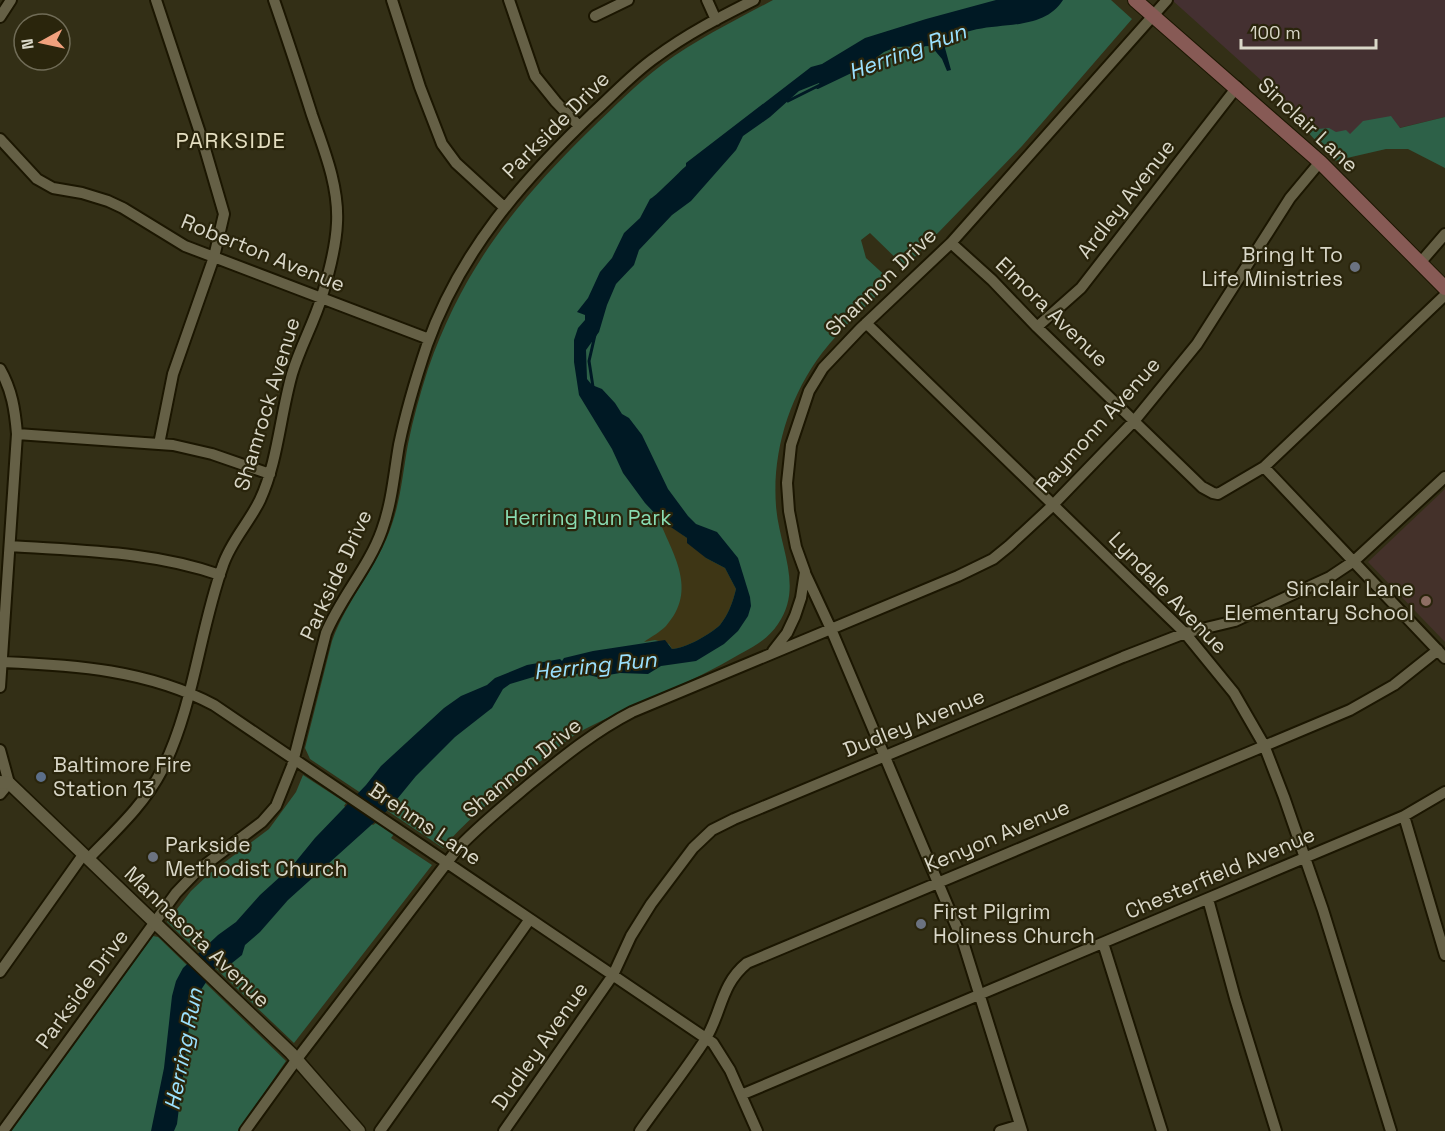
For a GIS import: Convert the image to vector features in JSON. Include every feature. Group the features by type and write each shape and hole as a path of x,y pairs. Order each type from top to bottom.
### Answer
{"main road":[{"name":"Sinclair Lane","path":"1135,0 1320,162 1445,288"}],"street":[{"path":"0,17 11,0"},
{"path":"156,0 221,200 223,221 214,257 173,374 159,444"},
{"name":"Shamrock Avenue","path":"0,972 86,857 128,819 147,795 171,749 189,693 226,555 259,502 270,474 292,375 322,298 336,235 336,194 333,178 274,0"},
{"path":"392,0 420,87 442,144 456,163 504,207"},
{"path":"510,0 535,76 544,89 579,126"},
{"path":"595,16 628,0"},
{"path":"707,0 716,20"},
{"name":"Parkside Drive","path":"3,1131 176,893 197,871 253,830 270,814 283,791 294,758 326,633 334,614 370,556 382,529 409,402 429,339 469,259 504,207 579,126 655,57 754,0"},
{"name":"Shannon Drive","path":"773,651 787,633 795,616 801,598 805,572 796,547 789,511 787,483 791,445 809,391 823,368 866,323 951,243 1167,0"},
{"name":"Ardley Avenue","path":"1037,327 1081,288 1237,87"},
{"name":"Roberton Avenue","path":"0,139 26,169 45,184 60,191 82,193 108,201 185,246 429,339"},
{"name":"Raymonn Avenue","path":"831,629 993,559 1052,505 1135,420 1211,324 1290,198 1320,162"},
{"path":"1420,263 1445,234"},
{"name":"Elmora Avenue","path":"951,243 992,280 1037,327 1202,487 1213,493 1223,492 1264,467"},
{"path":"1442,654 1264,467 1445,295"},
{"name":"Lyndale Avenue","path":"866,323 1185,633 1234,693 1264,745 1306,858 1391,1131"},
{"path":"0,369 10,388 17,434 0,687"},
{"path":"17,434 173,445 212,454 270,474"},
{"name":"Dudley Avenue","path":"504,1131 613,975 631,936 651,904 704,836 734,819 884,756 1185,633 1252,614 1330,577 1354,561 1445,477"},
{"path":"10,546 144,556 195,566 220,575"},
{"path":"805,572 963,942 1021,1128 1000,1131"},
{"name":"Shannon Drive","path":"245,1131 447,862 486,820 566,755 612,722 773,651 831,629"},
{"name":"Kenyon Avenue","path":"640,1131 706,1038 727,986 735,974 747,963 1212,769 1361,704 1442,654"},
{"name":"Brehms Lane","path":"2,662 63,665 122,672 189,693 214,705 706,1038 721,1053 757,1131"},
{"path":"0,750 4,782 0,795"},
{"name":"Mannasota Avenue","path":"4,782 86,857 297,1059 359,1131"},
{"name":"Chesterfield Avenue","path":"741,1095 1404,816 1445,792"},
{"path":"1404,816 1445,955"},
{"path":"1208,899 1235,998 1276,1131"},
{"path":"380,1131 530,919"},
{"path":"1103,943 1162,1131"}],"shaded area":[{"path":"1172,0 1445,0 1445,117 1332,144"},
{"name":"Sinclair Lane Elementary School","path":"1445,489 1445,642 1368,562"}],"green space":[{"name":"Herring Run Park","path":"773,0 1111,0 1132,19 1022,146 905,267 870,233 861,240 866,258 891,281 822,353 800,388 785,426 780,445 775,486 778,521 790,581 786,610 774,629 756,645 721,665 585,729 488,804 443,848 310,759 305,748 332,641 346,611 379,555 392,524 400,494 414,416 442,333 457,300 493,240 514,212 562,158 634,88 663,64 703,38"},
{"path":"1391,116 1400,128 1445,117 1445,168 1408,149 1386,149 1334,161 1306,130 1329,128 1336,132 1346,130 1350,134 1363,121"},
{"path":"303,775 346,803 344,806 373,825 376,823 394,834 391,838 432,865 294,1043 167,922 191,891 209,874 269,829 296,792"},
{"path":"153,936 158,937 286,1061 238,1131 11,1131"}],"sand":[{"path":"658,517 687,538 706,558 725,568 736,589 730,608 720,625 683,647 672,649 669,644 655,640 644,642 666,626 676,612 681,599 680,571"}],"water":[{"name":"Herring Run","path":"996,0 1063,0 1051,12 1037,20 970,31 956,37 945,48 951,70 947,71 942,59 931,46 896,47 884,52 864,67 818,89 816,89 819,83 799,91 770,117 743,136 736,150 691,201 672,215 639,250 634,265 616,284 599,332 586,350 587,379 592,385 602,389 642,435 668,489 688,516 696,524 717,532 738,558 751,606 748,616 738,631 724,644 696,661 661,666 648,674 620,673 597,677 580,673 558,679 540,675 510,684 503,689 492,708 455,737 416,776 389,809 288,900 260,932 245,945 242,955 232,963 216,967 195,999 190,1019 177,1124 174,1131 151,1131 164,1068 172,996 183,968 218,935 236,922 260,895 293,865 381,766 444,708 461,696 487,685 495,678 527,665 560,659 562,661 564,658 593,651 665,640 672,649 683,647 716,629 728,613 736,589 725,568 706,558 687,543 687,538 662,521 645,503 623,473 612,449 579,395 574,362 574,340 578,328 585,320 585,315 577,312 588,298 600,272 612,258 624,233 640,218 650,199 686,166 686,163 811,67 822,64 865,38"}],"waterway":[{"name":"Herring Run","path":"871,61 923,46"},
{"name":"Herring Run","path":"788,101 822,84"},
{"name":"Herring Run","path":"593,387 589,361 595,335"}],"place":[{"name":"Bring It To Life Ministries","path":"1355,267"},
{"name":"Sinclair Lane Elementary School","path":"1426,601"},
{"name":"Baltimore Fire Station 13","path":"41,777"},
{"name":"Parkside Methodist Church","path":"153,857"},
{"name":"First Pilgrim Holiness Church","path":"921,924"}],"district":[{"name":"PARKSIDE","path":"231,140"}]}
